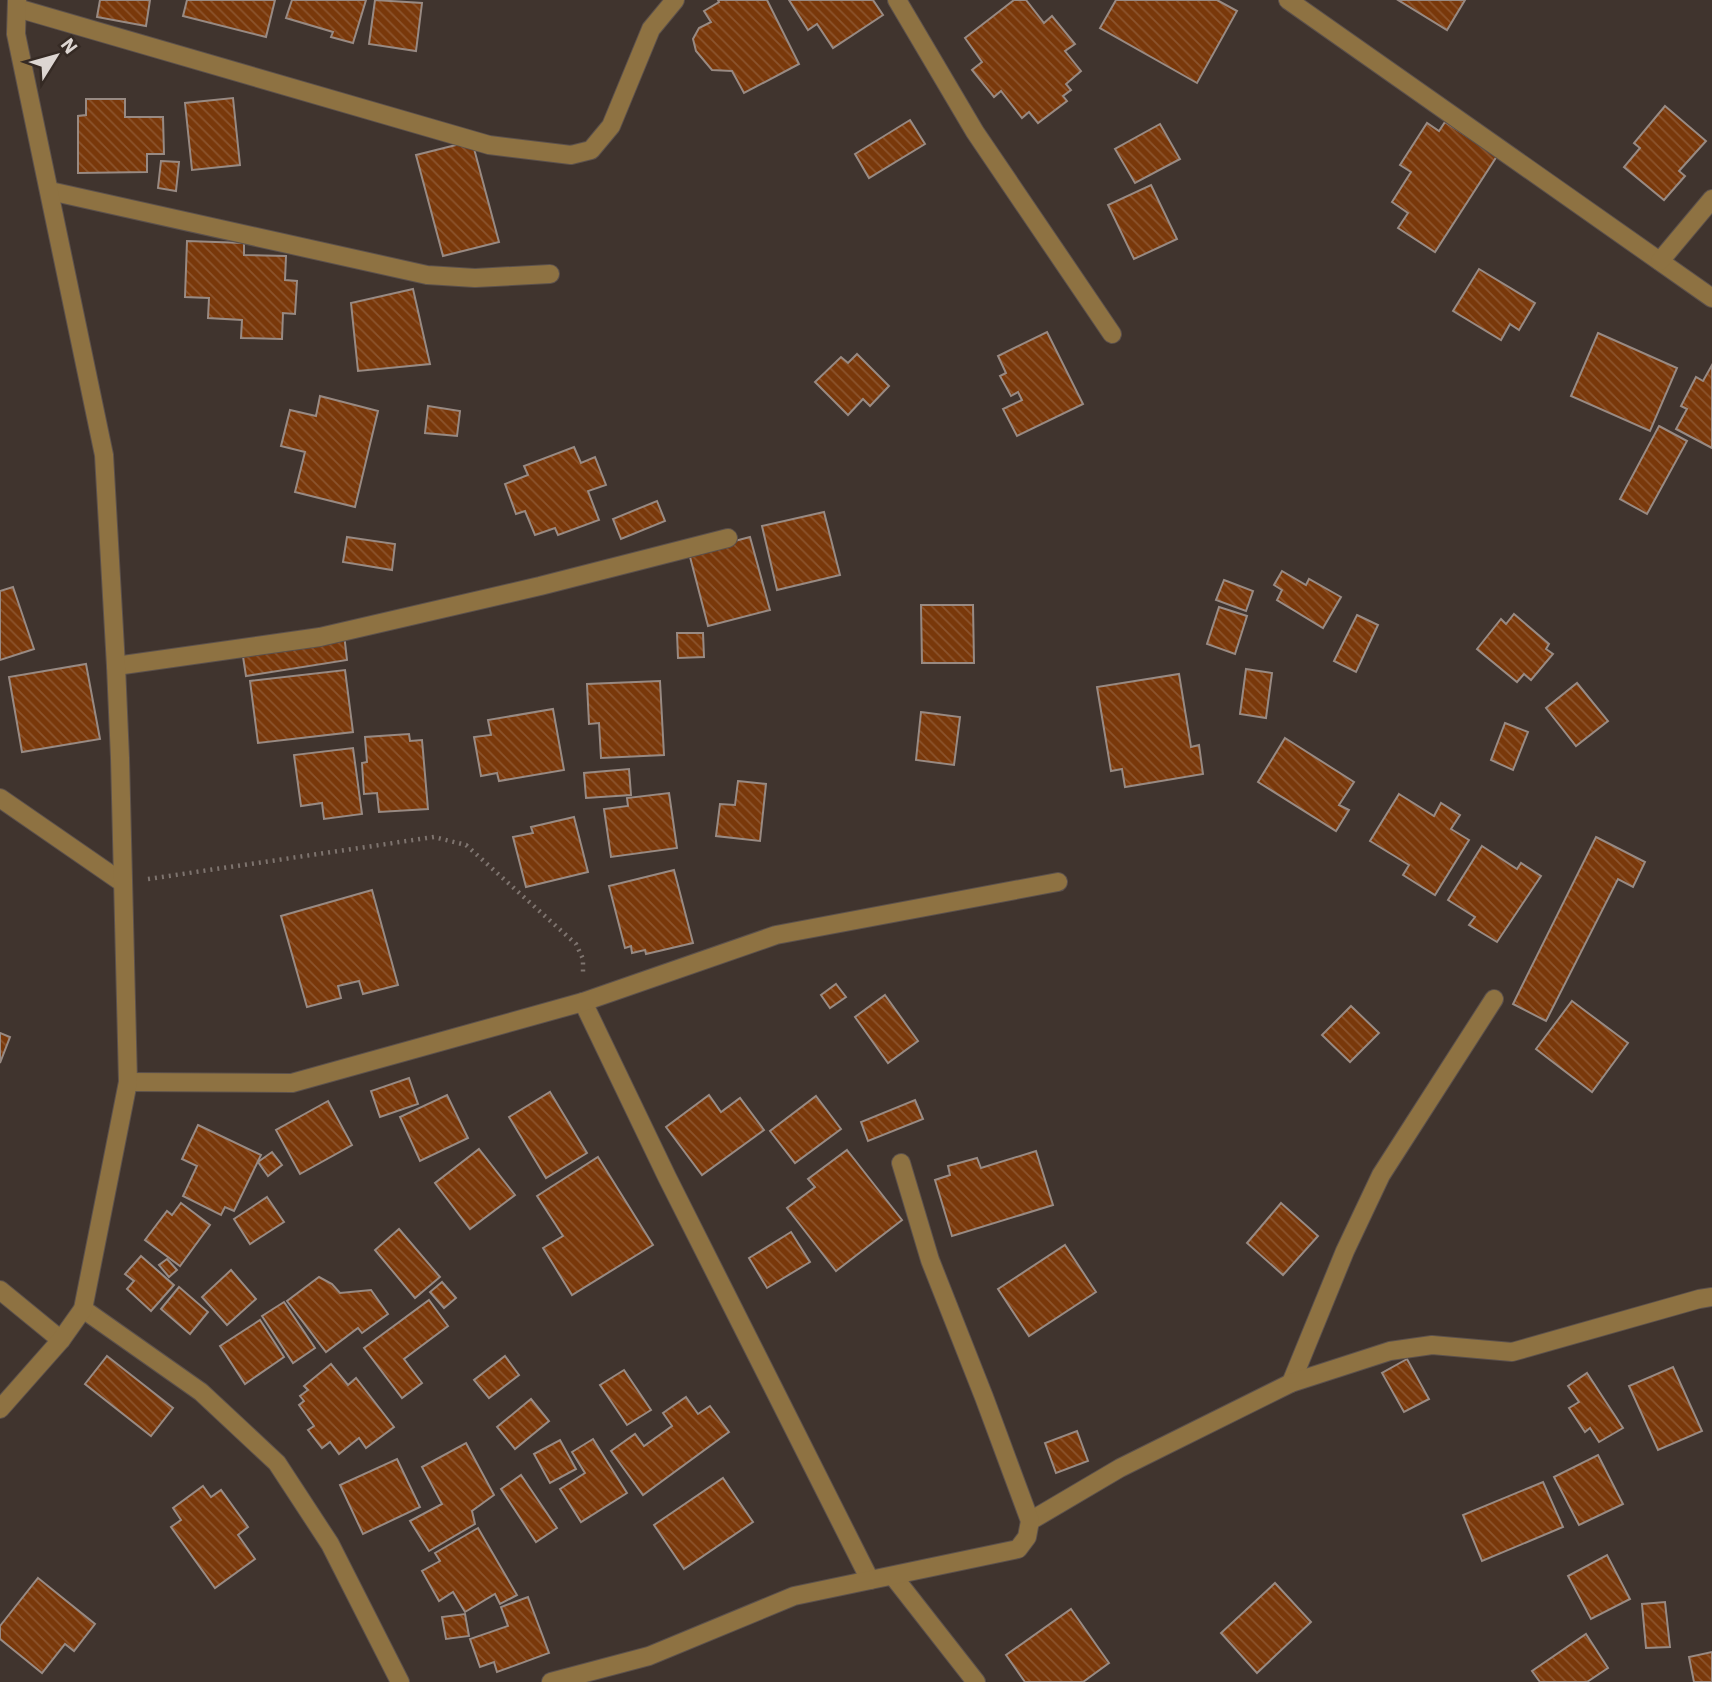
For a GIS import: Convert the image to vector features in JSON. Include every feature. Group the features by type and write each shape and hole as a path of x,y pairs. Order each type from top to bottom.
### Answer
{"street":[{"path":"0,1409 61,1340 83,1309 128,1082 116,666 104,455 50,191 8,37 17,4 489,145 571,155 591,150 611,126 651,29 675,0"},
{"path":"897,0 975,132 1112,334"},
{"path":"1288,0 1712,298"},
{"path":"50,191 427,275 475,278 550,274"},
{"path":"1660,261 1712,200"},
{"path":"116,666 320,637 540,586 728,538"},
{"path":"0,798 123,883"},
{"path":"128,1082 292,1083 583,1002 776,935 1058,882"},
{"path":"1291,1383 1345,1251 1381,1175 1494,999"},
{"path":"583,1002 667,1177 870,1580"},
{"path":"551,1682 649,1656 794,1596 1018,1549 1027,1537 1030,1521 930,1260 901,1163"},
{"path":"0,1290 61,1340"},
{"path":"1030,1521 1120,1468 1291,1383 1390,1351 1432,1345 1512,1352 1712,1297"},
{"path":"83,1309 201,1392 277,1462 330,1544 400,1682"},
{"path":"893,1576 976,1682"}],"path":[{"path":"123,883 434,837 466,845 576,944 583,959 583,1002"}],"building":[{"path":"100,0 150,0 146,26 97,17"},
{"path":"187,0 275,0 266,37 183,16"},
{"path":"292,0 366,0 353,43 331,37 333,32 286,18"},
{"path":"375,0 422,3 416,51 369,44"},
{"path":"718,0 767,0 799,64 744,93 732,71 712,70 696,51 693,39 699,28 711,22 704,11 719,2"},
{"path":"789,0 873,0 883,15 833,48 817,24 808,30"},
{"path":"1014,0 1026,0 1044,23 1052,16 1075,44 1065,51 1081,71 1066,84 1071,90 1063,96 1067,101 1038,123 1029,112 1022,118 1001,91 994,97 972,70 982,62 965,38"},
{"path":"1116,0 1217,0 1237,11 1197,83 1100,28"},
{"path":"1398,0 1465,0 1447,30"},
{"path":"233,98 240,165 192,170 185,103"},
{"path":"86,99 125,99 125,117 163,117 164,154 147,154 147,172 78,173 78,116 86,115"},
{"path":"1665,106 1706,141 1679,171 1685,176 1664,200 1624,167 1640,148 1634,143"},
{"path":"910,120 925,144 869,178 855,154"},
{"path":"1445,122 1497,156 1435,252 1398,228 1408,213 1392,202 1411,172 1400,165 1427,123 1439,131"},
{"path":"1160,124 1180,159 1135,183 1115,149"},
{"path":"472,141 499,242 443,256 416,155"},
{"path":"161,161 179,162 176,191 158,188"},
{"path":"1151,185 1177,239 1134,259 1108,205"},
{"path":"187,241 244,243 244,255 286,256 285,280 297,281 295,314 283,313 282,339 241,338 242,320 208,318 209,298 185,297"},
{"path":"1479,269 1535,303 1519,330 1510,324 1501,340 1453,311"},
{"path":"413,289 430,364 358,371 351,303"},
{"path":"1047,332 1083,404 1017,436 1003,409 1022,400 1018,392 1011,396 1000,376 1006,373 998,356"},
{"path":"1598,333 1677,368 1650,431 1571,396"},
{"path":"857,354 889,386 870,406 863,399 848,415 815,382 841,357 848,363"},
{"path":"1712,365 1712,448 1676,429 1687,409 1681,406 1696,377 1703,381"},
{"path":"320,396 378,411 355,507 295,492 305,452 281,446 290,410 316,416"},
{"path":"428,406 460,411 457,436 425,433"},
{"path":"1659,426 1687,441 1647,514 1620,499"},
{"path":"574,447 581,463 595,457 606,485 588,491 599,520 558,535 555,528 535,535 525,511 516,514 505,484 528,475 524,466"},
{"path":"657,501 665,521 621,539 613,519"},
{"path":"824,512 840,575 777,590 762,526"},
{"path":"347,537 395,544 392,570 343,562"},
{"path":"750,537 770,610 708,626 689,553"},
{"path":"1282,571 1306,585 1309,579 1341,597 1323,628 1277,600 1282,590 1274,585"},
{"path":"1224,580 1253,591 1246,611 1216,600"},
{"path":"13,587 34,649 0,660 0,591"},
{"path":"921,605 973,605 974,663 922,663"},
{"path":"1219,607 1247,616 1235,654 1207,644"},
{"path":"1514,614 1549,644 1546,649 1553,654 1531,680 1524,674 1517,682 1477,649 1501,619 1506,624"},
{"path":"1357,615 1378,625 1356,672 1334,661"},
{"path":"677,633 703,633 704,657 678,658"},
{"path":"344,634 347,660 246,676 242,650"},
{"path":"86,664 100,739 22,752 9,677"},
{"path":"1246,669 1272,673 1266,718 1240,714"},
{"path":"345,670 353,732 258,743 250,681"},
{"path":"1179,674 1191,747 1199,745 1203,774 1125,787 1122,769 1111,771 1097,687"},
{"path":"660,681 664,755 601,758 599,723 589,724 587,684"},
{"path":"1577,683 1608,721 1576,746 1546,708"},
{"path":"553,709 564,770 499,781 497,773 481,776 474,737 491,735 488,720"},
{"path":"921,712 960,717 954,765 916,760"},
{"path":"1505,723 1528,732 1513,770 1491,760"},
{"path":"409,734 410,741 422,740 428,809 379,812 377,793 364,794 362,763 367,762 365,737"},
{"path":"1285,738 1354,782 1339,805 1349,810 1336,831 1258,782"},
{"path":"353,748 362,814 324,819 322,803 301,806 294,755"},
{"path":"629,769 631,795 586,798 584,773"},
{"path":"738,781 766,784 760,841 716,836 720,804 735,805"},
{"path":"669,793 677,848 611,857 604,809 628,806 627,798"},
{"path":"1399,794 1434,816 1441,803 1460,815 1451,829 1469,840 1435,895 1403,875 1409,865 1370,841"},
{"path":"574,817 588,872 526,887 513,837 533,833 531,827"},
{"path":"1596,837 1645,862 1633,887 1618,879 1546,1021 1513,1004"},
{"path":"1482,846 1517,869 1521,863 1541,876 1497,942 1469,925 1475,917 1448,900"},
{"path":"674,870 693,943 646,954 645,950 632,953 631,946 625,948 609,886"},
{"path":"372,890 398,985 363,994 359,981 338,986 341,998 307,1007 281,916"},
{"path":"836,984 846,997 830,1008 821,995"},
{"path":"885,995 918,1041 888,1063 855,1017"},
{"path":"1572,1001 1628,1043 1592,1092 1536,1049"},
{"path":"1351,1006 1379,1033 1350,1062 1322,1035"},
{"path":"0,1033 10,1037 0,1063"},
{"path":"409,1078 418,1104 380,1117 371,1091"},
{"path":"550,1092 587,1153 546,1178 509,1117"},
{"path":"447,1095 468,1138 420,1161 400,1117"},
{"path":"709,1095 721,1112 740,1098 764,1130 702,1175 666,1127"},
{"path":"816,1096 841,1129 795,1163 770,1131"},
{"path":"915,1100 923,1119 868,1141 861,1122"},
{"path":"328,1101 352,1145 300,1174 276,1130"},
{"path":"198,1125 261,1155 234,1211 225,1207 221,1215 183,1196 197,1166 182,1159"},
{"path":"479,1149 515,1195 470,1229 435,1183"},
{"path":"847,1150 902,1220 836,1271 787,1208 815,1187 808,1179"},
{"path":"1036,1151 1053,1205 952,1236 935,1180 950,1175 948,1166 977,1158 981,1168"},
{"path":"272,1152 282,1165 268,1176 258,1162"},
{"path":"598,1157 653,1245 572,1295 543,1248 563,1236 537,1196"},
{"path":"267,1197 284,1222 250,1244 234,1219"},
{"path":"181,1203 210,1225 180,1266 145,1240 167,1211 172,1215"},
{"path":"1281,1203 1318,1236 1283,1275 1247,1243"},
{"path":"399,1229 440,1277 415,1298 375,1250"},
{"path":"791,1232 810,1262 767,1288 749,1258"},
{"path":"1065,1245 1096,1292 1029,1336 998,1289"},
{"path":"141,1256 174,1285 151,1311 127,1289 134,1281 125,1274"},
{"path":"167,1259 177,1270 169,1277 159,1265"},
{"path":"231,1270 256,1299 227,1325 202,1297"},
{"path":"319,1277 332,1284 340,1293 371,1290 388,1314 362,1333 358,1328 326,1352 287,1301"},
{"path":"442,1282 456,1298 444,1308 430,1292"},
{"path":"179,1287 208,1312 190,1334 161,1309"},
{"path":"429,1300 448,1326 404,1359 422,1383 402,1398 364,1348"},
{"path":"284,1302 315,1348 293,1363 262,1316"},
{"path":"260,1320 284,1357 245,1384 220,1346"},
{"path":"107,1356 173,1408 151,1436 85,1384"},
{"path":"505,1356 519,1375 489,1398 474,1380"},
{"path":"1407,1359 1429,1399 1404,1412 1382,1373"},
{"path":"331,1364 348,1385 356,1378 394,1427 366,1448 359,1438 339,1454 330,1442 322,1448 308,1430 314,1426 299,1405 304,1401 300,1396 308,1390 304,1386"},
{"path":"1673,1367 1702,1431 1658,1450 1629,1386"},
{"path":"624,1370 651,1410 627,1425 600,1385"},
{"path":"1587,1373 1623,1428 1599,1442 1590,1428 1585,1432 1569,1408 1579,1402 1568,1386"},
{"path":"686,1397 698,1414 710,1406 729,1432 643,1495 611,1451 635,1434 644,1446 672,1426 663,1413"},
{"path":"531,1399 549,1421 515,1449 497,1427"},
{"path":"1077,1431 1088,1461 1056,1473 1045,1443"},
{"path":"593,1439 627,1493 581,1522 560,1489 585,1473 572,1452"},
{"path":"560,1440 576,1469 550,1483 534,1454"},
{"path":"466,1443 494,1495 472,1511 475,1524 429,1551 410,1521 442,1504 422,1467"},
{"path":"1598,1455 1623,1504 1579,1525 1554,1477"},
{"path":"397,1459 420,1507 363,1534 340,1485"},
{"path":"521,1475 557,1528 536,1542 501,1489"},
{"path":"723,1478 753,1522 684,1569 654,1525"},
{"path":"1543,1482 1563,1527 1482,1561 1463,1515"},
{"path":"203,1486 211,1497 221,1490 248,1527 238,1535 255,1559 215,1588 171,1527 181,1520 173,1508"},
{"path":"478,1528 517,1595 500,1604 495,1594 465,1612 453,1592 439,1601 422,1571 440,1561 435,1553"},
{"path":"1607,1555 1630,1599 1591,1619 1568,1576"},
{"path":"38,1578 95,1624 74,1651 65,1644 42,1673 0,1639 0,1626"},
{"path":"1275,1583 1311,1622 1257,1673 1221,1633"},
{"path":"528,1597 549,1653 497,1672 494,1662 480,1667 470,1639 508,1626 501,1607"},
{"path":"1665,1602 1670,1647 1646,1648 1642,1604"},
{"path":"1071,1609 1109,1663 1083,1682 1025,1682 1006,1655"},
{"path":"465,1614 469,1636 446,1639 442,1617"},
{"path":"1586,1634 1608,1668 1587,1682 1540,1682 1532,1671"},
{"path":"1712,1652 1712,1682 1694,1682 1689,1657"}]}
